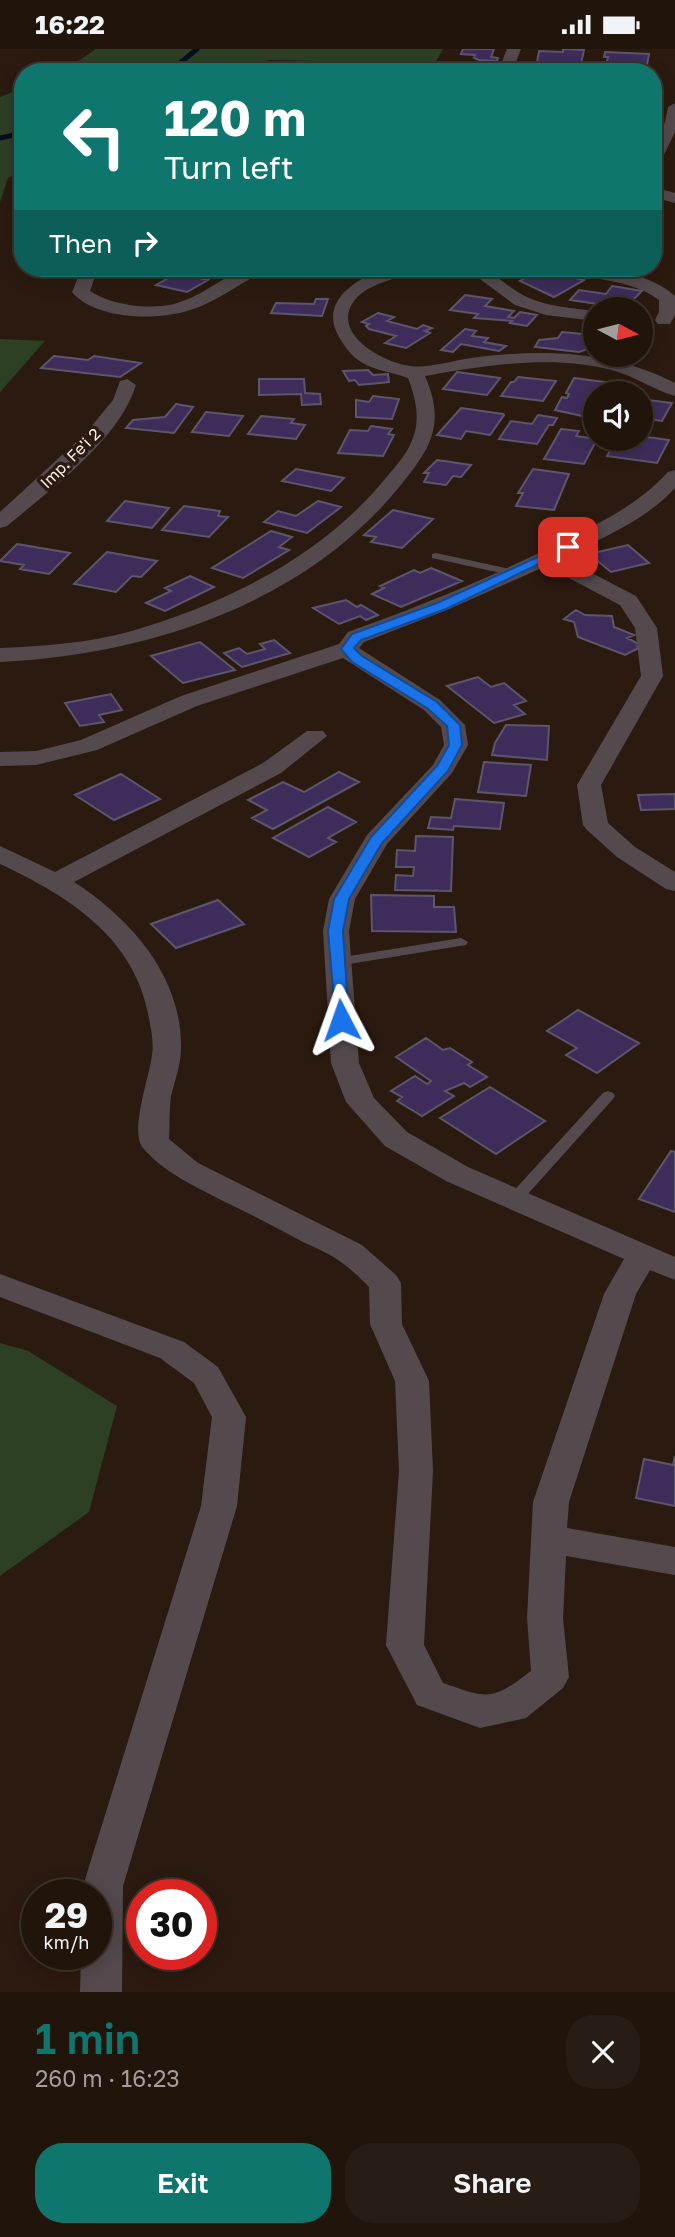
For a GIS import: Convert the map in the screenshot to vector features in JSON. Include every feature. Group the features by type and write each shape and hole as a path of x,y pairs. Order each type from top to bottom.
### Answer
{"street":[{"path":"662,146 675,117 675,107"},
{"path":"87,277 81,292 90,301 146,311 181,308 240,277"},
{"path":"0,655 69,650 107,644 157,631 210,611 277,579 356,523 390,487 414,455 425,432 425,394 415,373 391,368 359,352 344,329 341,314 345,302 354,290 380,277"},
{"path":"486,277 521,301 554,311 583,315"},
{"path":"610,277 640,283 663,293 668,298 669,321"},
{"path":"411,373 501,359 553,359 621,366 649,374 675,390"},
{"name":"Imp. Fe'i 2","path":"0,522 53,478 107,422 122,404 127,385"},
{"path":"0,759 36,758 89,745 189,701 347,649 356,637 441,606 547,558 631,515 664,490 675,476"},
{"path":"547,558 628,601 646,628 652,676 589,785 596,825 626,852 675,883"},
{"path":"347,649 357,659 432,705 453,725 456,745 443,768 376,841 342,899 336,931 345,1063 361,1102 396,1139 457,1174 675,1269"},
{"path":"55,882 272,768 316,736"},
{"path":"0,854 83,897 135,946 154,981 168,1044 156,1101 154,1142 187,1170 351,1253 385,1283 386,1324 412,1381 416,1471 405,1646 430,1694 480,1712 512,1707 550,1677 545,1618 551,1502 620,1294 642,1256"},
{"path":"0,1285 172,1350 206,1375 229,1417 219,1506 103,1886 101,1992"},
{"path":"549,1539 675,1561"}],"lane":[{"path":"436,556 515,573"},
{"path":"337,962 461,942"},
{"path":"514,1200 608,1096"}],"green space":[{"path":"96,49 443,49 435,63 269,60 262,63 75,63"},
{"path":"14,92 14,175 8,178 0,202 0,97"},
{"path":"0,339 45,341 0,392"},
{"path":"0,1343 28,1351 117,1406 89,1512 0,1576"}],"building":[{"path":"463,49 494,49 491,57 498,58 497,61 479,60 474,58 475,55 461,54"},
{"path":"563,49 584,50 581,63 537,62 539,51 563,52"},
{"path":"605,52 649,54 647,63 606,63 608,57 604,57"},
{"path":"170,277 208,280 187,292 156,285"},
{"path":"527,277 572,277 584,280 554,297 520,281"},
{"path":"612,286 642,291 636,297 583,297 583,302 570,300 579,290 606,294"},
{"path":"465,295 492,299 485,306 514,311 508,317 514,318 520,312 537,315 527,326 510,323 512,321 474,318 478,314 450,310"},
{"path":"316,299 328,299 322,316 271,313 276,303 314,304"},
{"path":"378,313 394,317 387,321 417,329 423,325 432,328 425,331 430,333 406,348 385,343 396,336 369,329 366,326 369,324 362,322"},
{"path":"465,329 476,331 472,336 488,338 484,342 506,346 499,351 461,344 453,352 441,350"},
{"path":"562,332 583,334 583,351 535,347 539,340 558,338"},
{"path":"54,356 88,360 94,356 141,363 120,377 41,368"},
{"path":"368,370 373,375 388,374 389,382 359,385 355,380 349,381 343,371"},
{"path":"457,372 500,378 487,395 443,389"},
{"path":"518,377 556,381 543,401 501,396"},
{"path":"574,378 597,381 583,381 583,416 555,410 562,397 567,398 569,394 566,393"},
{"path":"259,379 304,379 305,393 320,394 321,404 302,405 301,394 259,395"},
{"path":"373,396 399,399 392,419 356,417 356,400 369,402"},
{"path":"653,401 672,403 662,421 653,420"},
{"path":"176,404 193,407 174,433 126,428 133,420 165,417"},
{"path":"461,408 504,415 490,435 466,431 461,439 437,435"},
{"path":"206,412 243,416 229,436 192,432"},
{"path":"538,415 557,418 537,444 499,439 511,421 532,424"},
{"path":"261,416 294,419 291,423 305,425 296,439 248,434"},
{"path":"371,426 392,429 388,434 394,435 383,456 338,453 350,430 368,431"},
{"path":"561,429 579,431 576,436 583,437 583,451 591,451 584,464 544,459"},
{"path":"653,438 669,440 657,463 607,456 610,451 653,451"},
{"path":"437,460 471,465 461,477 453,476 446,485 424,482 429,473 424,473"},
{"path":"296,469 344,478 331,491 282,481"},
{"path":"533,469 569,474 554,510 516,506 523,493 518,493"},
{"path":"125,501 169,508 152,528 107,521"},
{"path":"318,501 341,507 307,533 264,522 278,511 296,516"},
{"path":"184,506 220,511 218,516 228,517 209,537 162,530"},
{"path":"393,510 433,519 402,548 371,542 376,537 364,535"},
{"path":"271,531 292,537 279,547 289,550 243,578 212,568"},
{"path":"17,544 70,553 49,574 20,569 24,565 0,561"},
{"path":"628,545 649,563 611,572 589,554"},
{"path":"107,552 157,561 141,577 132,576 116,592 74,584"},
{"path":"431,568 462,581 401,607 372,594 384,588 380,586 414,570 420,573"},
{"path":"190,576 214,587 165,611 146,603 171,591 165,588"},
{"path":"346,600 378,615 366,620 360,616 339,624 313,608"},
{"path":"576,610 585,615 612,616 614,627 634,635 627,638 639,644 639,648 625,655 578,637 574,622 564,619"},
{"path":"274,640 290,653 242,667 224,653 239,648 247,654 265,649 260,644"},
{"path":"200,642 235,670 183,683 151,656"},
{"path":"478,677 491,687 504,683 526,701 514,705 525,714 494,723 447,686"},
{"path":"111,694 122,710 99,715 104,722 80,726 65,703"},
{"path":"506,725 549,726 547,760 492,755 495,743"},
{"path":"484,762 531,765 526,796 478,792"},
{"path":"339,772 359,782 273,829 252,818 267,810 248,800 283,782 304,792"},
{"path":"121,774 160,799 114,820 75,795"},
{"path":"675,794 675,809 641,810 638,795"},
{"path":"455,799 504,803 500,829 454,826 453,830 428,828 431,817 451,818"},
{"path":"328,807 356,822 328,838 336,842 309,857 273,838"},
{"path":"416,836 453,837 451,891 395,890 396,875 413,876 414,867 396,867 397,850 415,851"},
{"path":"371,895 434,896 434,907 454,907 456,932 372,931"},
{"path":"218,900 244,924 176,948 151,924"},
{"path":"578,1010 639,1043 597,1073 566,1055 577,1048 547,1031"},
{"path":"426,1038 443,1050 450,1048 472,1062 468,1065 487,1077 470,1087 464,1083 445,1091 454,1096 422,1116 397,1101 402,1097 391,1091 415,1076 427,1084 431,1081 396,1057"},
{"path":"490,1087 545,1121 496,1154 440,1118"},
{"path":"671,1151 675,1152 675,1212 639,1199"},
{"path":"675,1456 675,1506 636,1498 644,1459 673,1465"}],"waterway":[{"path":"180,63 197,49"},
{"path":"0,138 14,135"}],"route":[{"path":"341,1020 336,931 342,899 376,841 443,768 456,745 453,725 432,705 357,659 347,649 356,637 441,606 568,547"}]}
